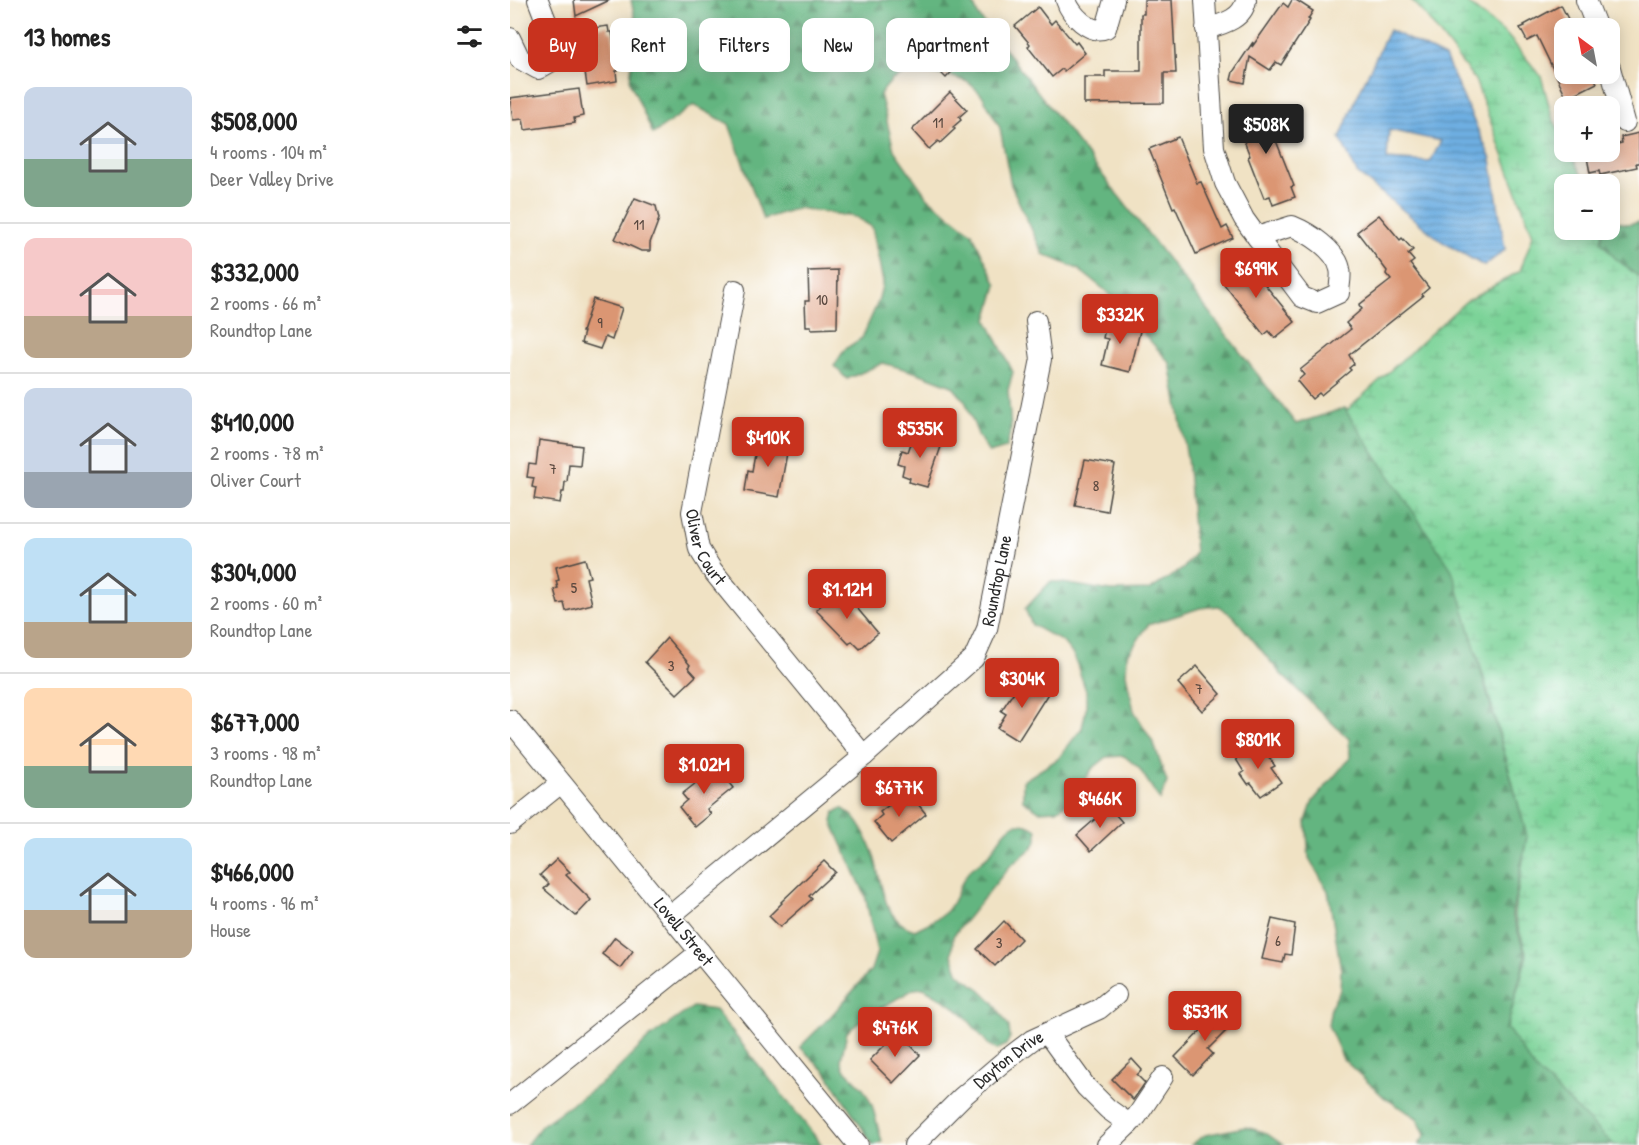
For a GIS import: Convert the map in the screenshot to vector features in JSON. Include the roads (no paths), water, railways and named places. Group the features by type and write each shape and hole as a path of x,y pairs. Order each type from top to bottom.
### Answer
{"street":[{"path":"510,38 520,59 538,69 552,62 557,50 538,0"},
{"path":"1066,0 1090,29 1099,31 1106,28 1114,0"},
{"path":"1205,0 1214,148 1225,183 1244,219 1257,237"},
{"path":"1206,29 1237,17 1245,7 1246,0"},
{"path":"1586,0 1594,18"},
{"path":"1614,84 1625,122"},
{"name":"Oliver Court","path":"735,290 692,512 699,549 712,570 864,756"},
{"name":"Roundtop Lane","path":"670,916 864,756 974,658 987,629 1041,359 1036,321"},
{"name":"Lovell Street","path":"510,720 858,1145"},
{"path":"510,824 561,783"},
{"path":"510,1104 700,952"},
{"name":"Dayton Drive","path":"914,1145 963,1097 1032,1040 1099,1009 1116,995"},
{"path":"1047,1033 1086,1088 1108,1109 1129,1124"},
{"path":"1107,1145 1137,1116 1163,1077"}],"water":[{"path":"1389,30 1445,57 1491,159 1505,250 1484,266 1441,241 1357,173 1340,138","holes":["1389,130 1441,141 1430,162 1387,159"]}]}
